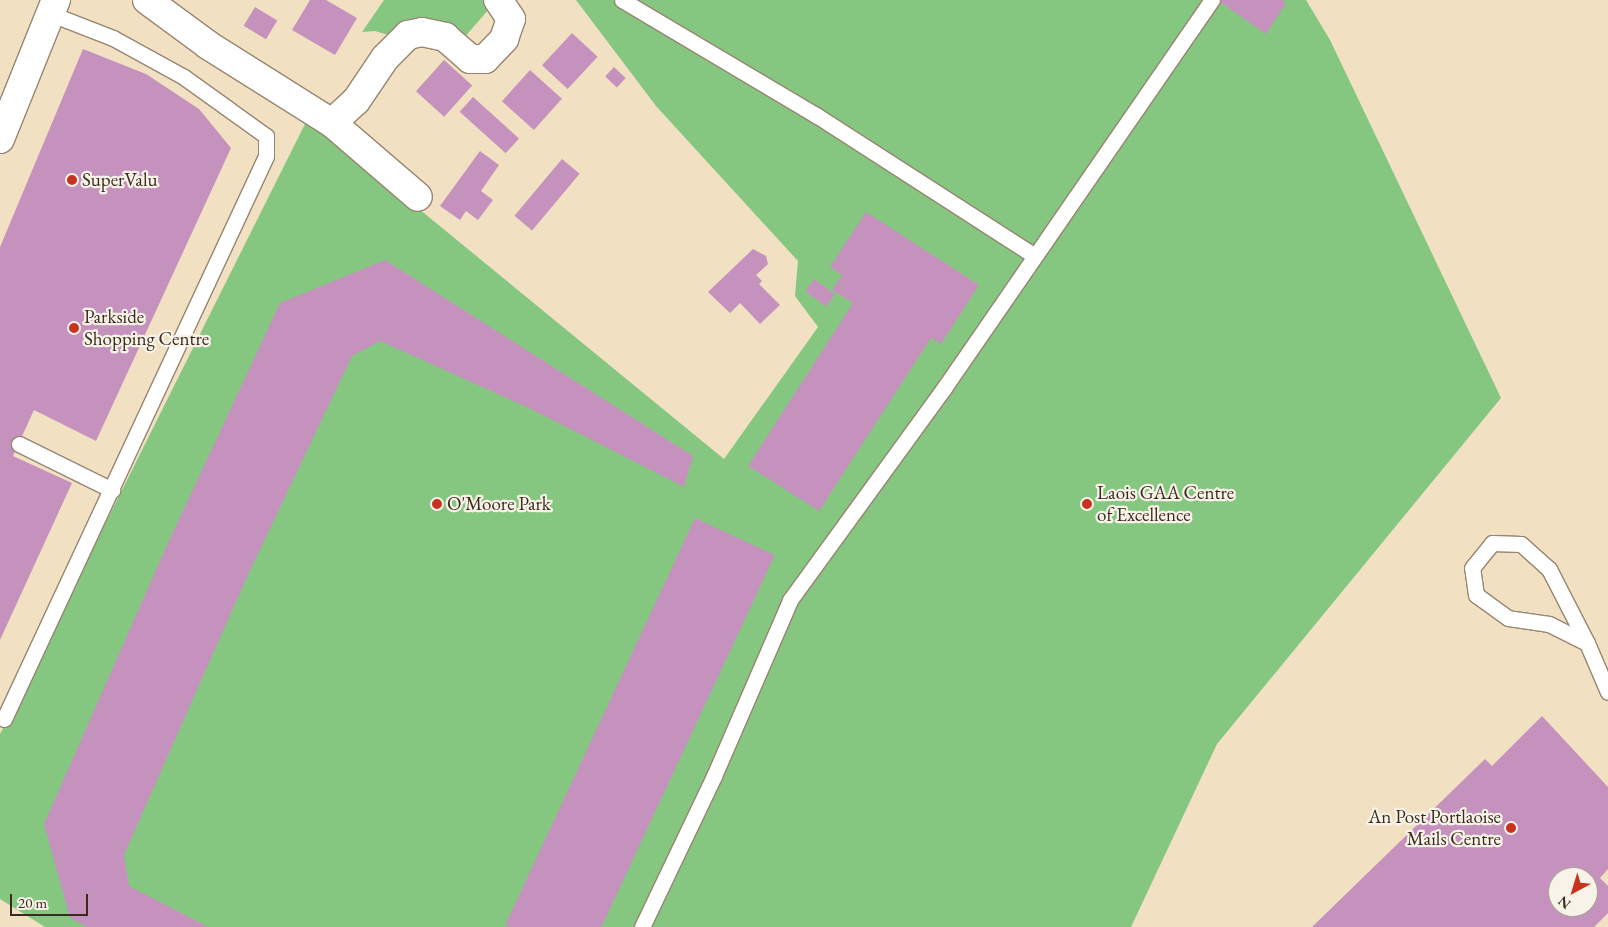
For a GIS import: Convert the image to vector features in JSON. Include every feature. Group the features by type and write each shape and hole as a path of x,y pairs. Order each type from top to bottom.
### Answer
{"street":[{"path":"147,0 208,45 332,123 418,197"},
{"path":"332,123 356,101 385,58 408,35 422,32 445,37 470,59 485,59 504,39 511,19 498,0"},
{"path":"0,139 53,7"}],"lane":[{"path":"622,0 816,115 1035,256"},
{"path":"642,927 714,776 790,600 1035,256 1212,0"},
{"path":"4,719 266,156 266,136 184,77 53,7"},
{"path":"19,444 112,490"},
{"path":"1587,642 1549,624 1508,618 1476,595 1472,568 1492,543 1521,544 1549,569 1587,642 1608,692"}],"green space":[{"path":"384,0 484,0 489,9 463,39 441,23 425,17 406,20 388,35 375,31 362,32"},
{"path":"576,0 1306,0 1330,40 1501,398 1217,744 1131,927 45,927 0,899 0,734 308,118 724,459 818,327 795,296 798,261 656,106"}],"building":[{"path":"310,0 326,0 357,18 335,55 292,30"},
{"path":"1217,0 1282,0 1286,3 1266,34"},
{"path":"255,7 277,20 266,39 244,26"},
{"path":"572,33 598,57 568,89 542,65"},
{"name":"Parkside Shopping Centre","path":"83,49 146,74 199,109 231,148 96,441 34,410 13,456 72,483 0,640 0,247"},
{"path":"444,60 472,85 444,117 416,91"},
{"path":"614,67 626,78 617,87 605,77"},
{"path":"530,70 562,99 534,130 502,101"},
{"path":"473,97 519,138 506,153 460,112"},
{"path":"480,151 499,165 481,191 493,200 478,220 466,211 460,220 440,206"},
{"path":"562,159 580,174 532,230 514,216"},
{"path":"866,212 979,285 941,344 931,338 819,511 748,466 853,303 832,290 842,275 830,267"},
{"path":"753,249 766,256 768,264 756,275 762,281 759,284 780,305 760,324 740,303 730,313 708,292"},
{"path":"385,260 693,456 684,487 531,409 380,341 352,356 246,579 124,855 129,886 208,927 87,927 70,918 44,824 167,545 280,303"},
{"path":"814,279 835,294 826,306 805,291"},
{"path":"695,518 775,555 601,927 510,927 505,925"},
{"name":"An Post Portlaoise Mails Centre","path":"1542,716 1608,787 1608,869 1600,878 1608,886 1608,913 1594,927 1312,927 1485,759 1492,766"}],"place":[{"name":"SuperValu","path":"72,180"},
{"name":"Parkside Shopping Centre","path":"74,328"},
{"name":"O'Moore Park","path":"437,504"},
{"name":"Laois GAA Centre of Excellence","path":"1087,504"},
{"name":"An Post Portlaoise Mails Centre","path":"1511,828"}]}
